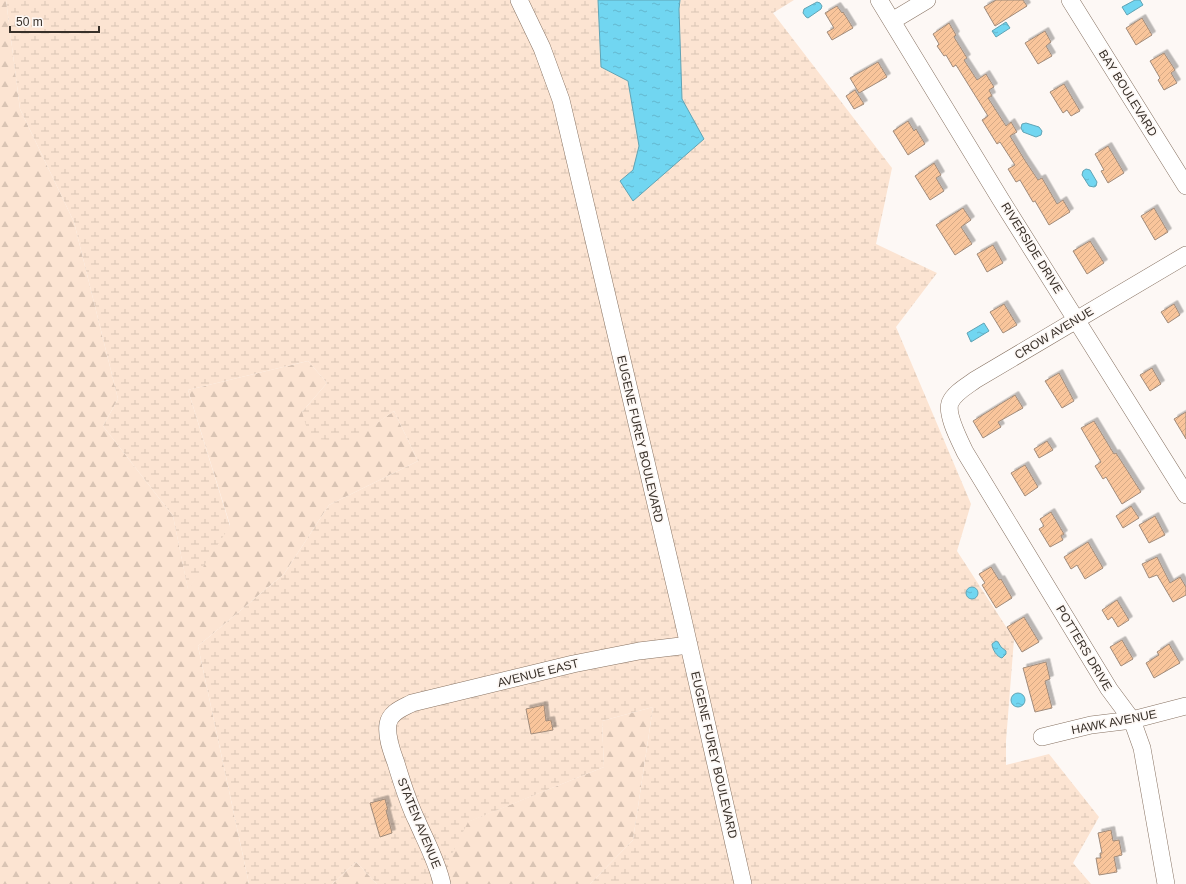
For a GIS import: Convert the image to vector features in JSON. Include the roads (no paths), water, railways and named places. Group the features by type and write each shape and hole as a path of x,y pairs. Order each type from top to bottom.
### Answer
{"street":[{"name":"EUGENE FUREY BOULEVARD","path":"519,0 542,48 561,100 689,645 743,884"},
{"name":"RIVERSIDE DRIVE","path":"879,0 1001,200 1186,495"},
{"path":"892,21 927,0"},
{"name":"BAY BOULEVARD","path":"1070,0 1186,186"},
{"name":"CROW AVENUE","path":"955,428 949,408 950,402 955,395 975,380 1186,255"},
{"name":"POTTERS DRIVE","path":"955,428 965,452 1104,682 1132,720 1142,748 1166,884"},
{"name":"AVENUE EAST","path":"392,716 397,710 412,703 566,665 639,651 689,645"},
{"name":"HAWK AVENUE","path":"1042,737 1091,725 1132,720 1186,706"},
{"name":"STATEN AVENUE","path":"392,716 388,723 391,748 409,803 433,853 442,884"}],"water":[{"path":"598,0 680,0 682,99 704,139 633,201 620,181 633,170 639,146 628,81 601,67"},
{"path":"1135,0 1140,0 1143,5 1127,15 1122,7"},
{"path":"817,2 822,6 821,9 808,18 806,17 803,13 804,9"},
{"path":"1006,22 1010,28 996,37 992,31"},
{"path":"1026,123 1039,127 1042,131 1041,135 1036,137 1023,132 1021,128 1022,124"},
{"path":"1086,169 1090,170 1097,182 1096,186 1089,186 1082,175 1083,171"},
{"path":"984,323 989,331 971,342 967,333"},
{"path":"974,587 977,588 977,598 970,599 967,598 966,591 967,588"},
{"path":"996,641 1006,651 1006,654 1002,658 993,648 992,644"},
{"path":"1018,693 1023,695 1025,700 1023,705 1018,707 1013,705 1011,700 1013,695"}]}
